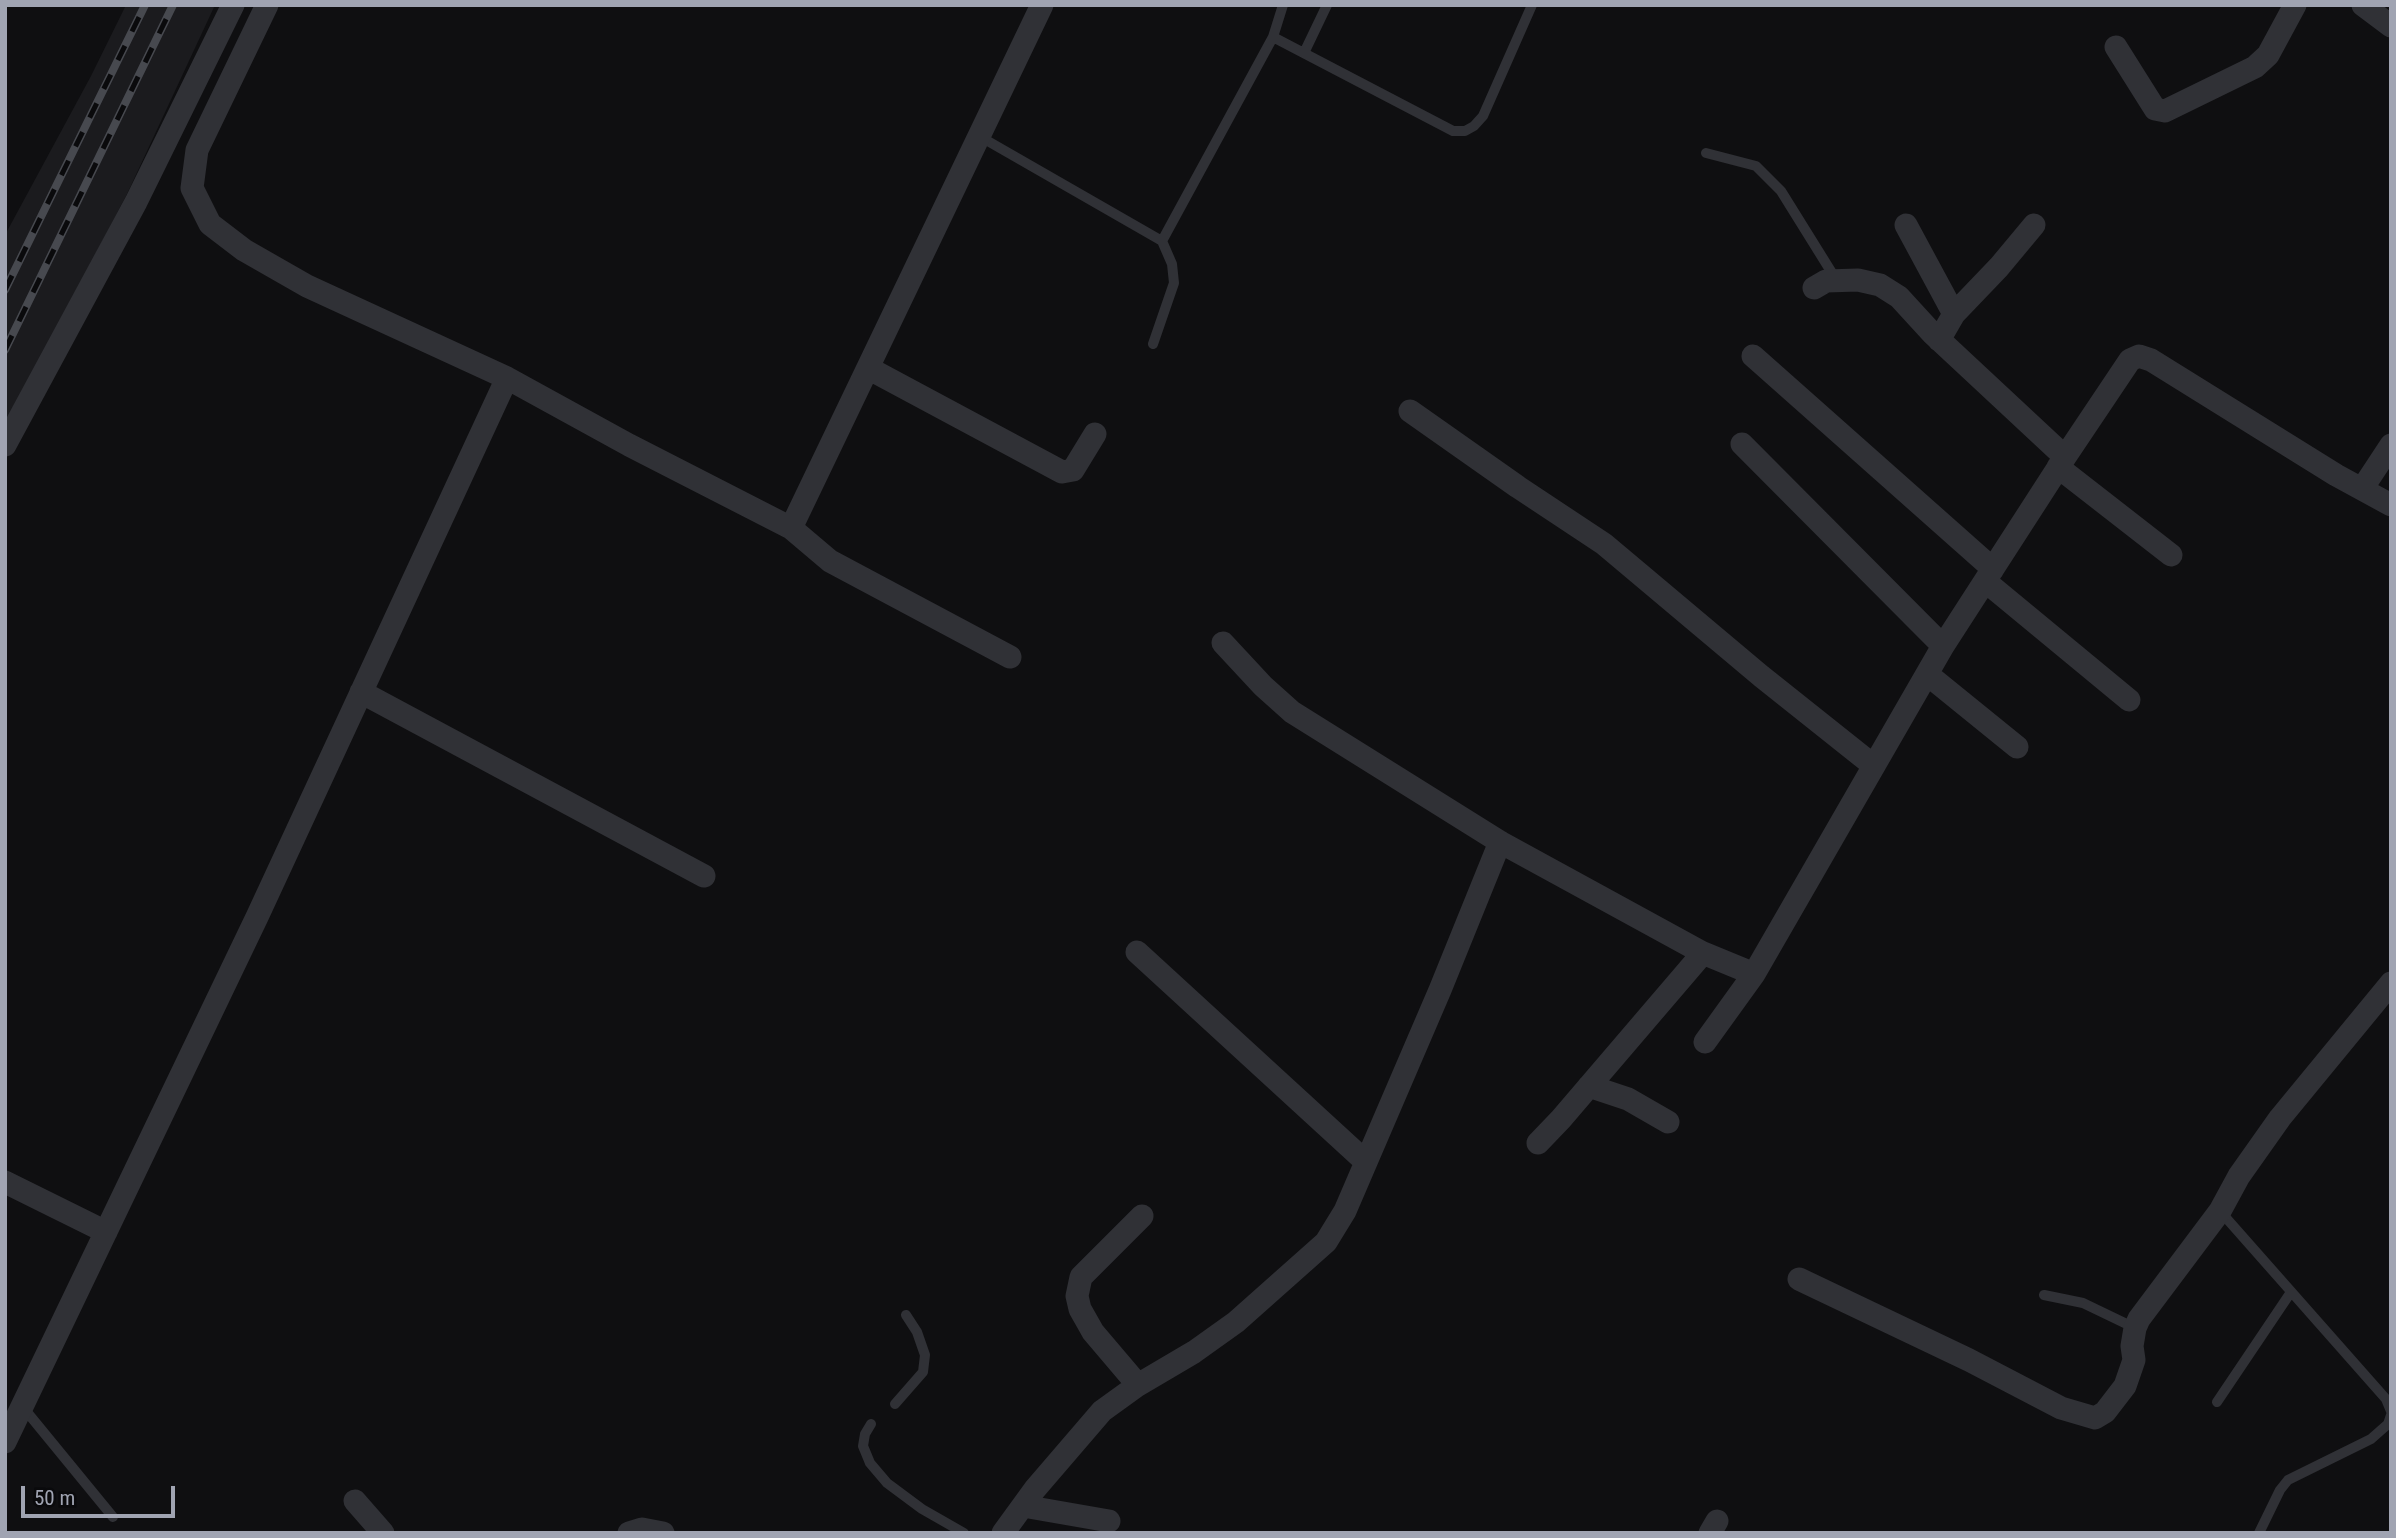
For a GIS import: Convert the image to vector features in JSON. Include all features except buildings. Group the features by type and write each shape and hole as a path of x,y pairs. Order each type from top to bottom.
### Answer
{"street":[{"path":"5,445 136,202 233,5"},
{"path":"267,5 197,150 192,188 210,224 244,250 307,286 507,378 791,528 830,561 1010,657"},
{"path":"791,528 1042,5"},
{"path":"2116,47 2155,109 2165,111 2255,68 2269,55 2295,5"},
{"path":"2363,5 2391,26"},
{"path":"1906,225 1954,314"},
{"path":"1939,340 1954,314 2034,225"},
{"path":"1814,288 1826,281 1858,280 1880,285 1899,297 2062,462 2171,555"},
{"path":"1753,356 1989,575 2129,700"},
{"path":"1705,1042 1754,974 1943,646 2130,360 2139,356 2151,360 2391,505"},
{"path":"868,368 1062,472 1073,470 1095,434"},
{"path":"5,1442 507,378"},
{"path":"1410,411 1604,544 1761,676 1874,766"},
{"path":"1742,444 1943,646"},
{"path":"2362,489 2391,445"},
{"path":"1223,643 1263,686 1292,712 1500,842 1703,953 1754,974"},
{"path":"1927,674 2017,747"},
{"path":"361,692 704,876"},
{"path":"1003,1533 1102,1411 1236,1322 1326,1242 1345,1211 1500,842"},
{"path":"1137,952 1366,1162"},
{"path":"1538,1143 1703,953"},
{"path":"1799,1279 1969,1360 2061,1408 2095,1418 2105,1412 2125,1386 2134,1360 2132,1346 2139,1319 2220,1211 2239,1176 2280,1118 2391,983"},
{"path":"1589,1086 1628,1099 1668,1122"},
{"path":"5,1182 106,1232"},
{"path":"1138,1385 1093,1332 1080,1309 1077,1296 1081,1277 1142,1216"},
{"path":"355,1501 383,1533"},
{"path":"1023,1506 1109,1521"},
{"path":"629,1533 642,1529 663,1533"}],"lane":[{"path":"1162,241 1273,37 1283,5"},
{"path":"1304,53 1327,5"},
{"path":"1273,37 1453,131 1465,131 1483,116 1531,5"},
{"path":"979,136 1162,241 1172,264 1174,283 1153,344"},
{"path":"1706,153 1756,166 1781,191 1837,281"},
{"path":"2220,1211 2386,1399 2391,1413 2388,1424 2371,1439 2288,1480 2280,1490 2259,1533"},
{"path":"2217,1402 2291,1292"},
{"path":"2043,1295 2083,1303 2135,1328"},
{"path":"895,1404 923,1372 925,1355 917,1332 906,1315"},
{"path":"22,1406 113,1517"},
{"path":"871,1424 865,1434 863,1446 870,1463 887,1483 922,1509 964,1533"}],"shaded area":[{"path":"126,5 215,5 127,194 5,427 5,235"}],"railway":[{"path":"5,290 145,5"},
{"path":"5,350 173,5"}]}
